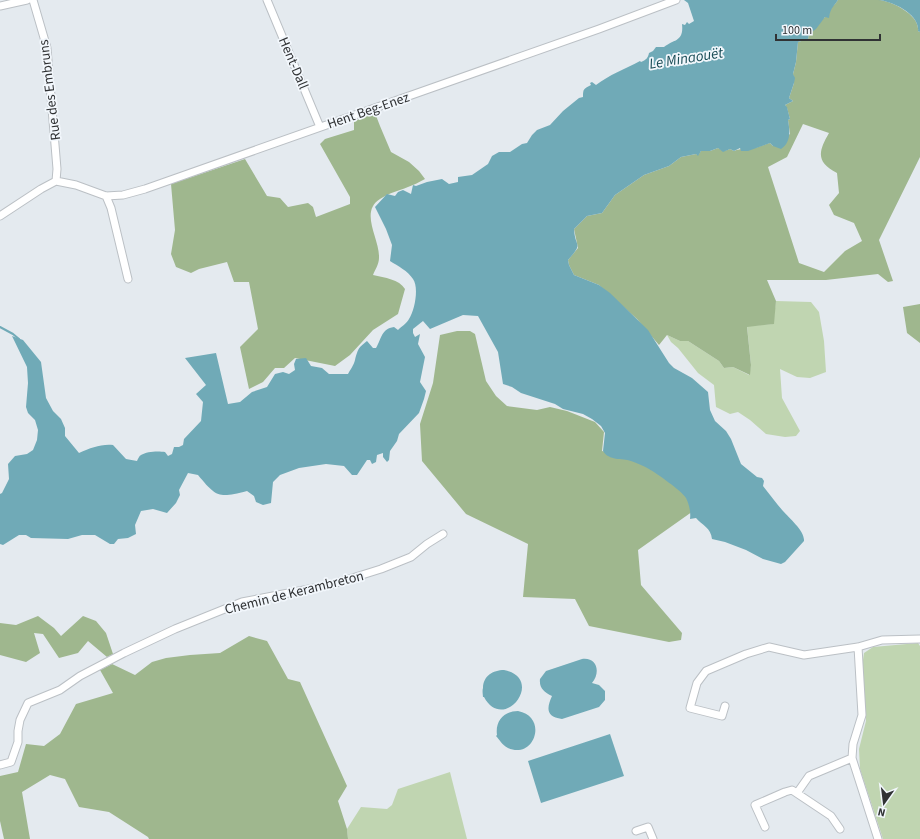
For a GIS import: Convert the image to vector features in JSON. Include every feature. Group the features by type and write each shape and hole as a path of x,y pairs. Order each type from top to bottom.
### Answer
{"street":[{"path":"0,6 27,0"},
{"name":"Rue des Embruns","path":"33,0 47,48 57,169 56,181"},
{"name":"Hent-Dall","path":"267,0 320,126"},
{"name":"Hent Beg-Enez","path":"56,181 76,185 106,196 123,195 145,189 320,126 599,29 676,0"},
{"path":"0,216 56,181"},
{"path":"106,196 128,279"},
{"name":"Chemin de Kerambreton","path":"0,765 11,762 18,742 20,720 28,703 60,690 80,676 124,652 175,628 242,602 330,584 381,569 412,557 427,544 443,534"},
{"path":"725,706 722,716 690,708 697,682 706,671 746,654 769,648 804,655 858,647 882,640 920,639"},
{"path":"858,647 862,714 853,744 852,758 878,839"},
{"path":"797,793 809,776 852,758"},
{"path":"765,827 755,805 792,790 831,816 840,829"},
{"path":"636,831 648,827 652,839"}],"green space":[{"path":"838,0 880,0 892,3 905,10 915,20 918,31 920,32 920,157 879,240 893,281 888,282 878,274 826,280 767,280 776,301 774,324 747,327 751,365 750,375 733,367 724,368 719,361 688,341 680,341 667,335 659,345 637,319 599,285 574,275 568,260 578,248 574,229 587,216 602,213 615,195 644,175 669,166 681,157 696,154 698,155 701,151 710,151 718,148 724,151 730,149 734,151 756,148 770,143 773,146 790,134 788,120 790,119 785,105 793,101 789,98 794,83 793,74 798,42 808,39 809,34 826,16 829,15 831,8","holes":["803,124 829,133 821,151 821,156 825,165 837,173 839,193 829,205 834,215 854,223 862,241 845,251 824,272 799,263 768,167 787,157"]},
{"path":"375,113 391,152 409,162 425,179 383,197 374,204 371,211 372,226 379,258 378,265 373,275 395,281 405,289 398,314 373,330 350,355 335,366 295,358 284,368 275,368 263,382 249,389 240,347 258,329 249,282 234,282 227,262 199,269 191,273 176,267 171,254 175,230 171,184 245,159 267,196 280,198 288,207 308,203 313,207 316,217 350,204 350,197 320,144 325,139 354,130 354,121"},
{"path":"776,301 811,302 819,312 824,341 826,372 810,378 797,377 780,369 782,398 800,431 796,436 785,437 766,434 738,412 730,414 716,407 714,385 698,373 678,348 671,342 667,335 680,341 688,341 719,361 724,368 733,367 749,375 751,365 747,326 773,324"},
{"path":"920,304 920,343 907,333 903,307"},
{"path":"457,331 470,331 475,334 486,381 496,396 507,406 537,410 550,407 567,411 595,422 604,432 602,451 661,464 696,509 638,550 641,585 682,633 681,640 669,642 589,626 575,599 523,597 528,544 466,514 422,461 420,424 433,383 440,335"},
{"path":"38,616 54,628 61,636 83,616 96,621 106,633 113,654 107,657 88,641 78,653 59,658 43,634 34,633 40,653 26,662 0,655 0,623 16,625"},
{"path":"249,636 267,641 288,679 300,682 347,786 338,801 347,829 348,839 149,839 109,812 79,807 65,779 50,775 22,792 30,839 4,839 0,821 0,776 18,772 26,744 44,746 60,734 76,704 113,693 100,670 112,664 135,675 152,662 166,658 220,653"},
{"path":"918,643 920,646 920,839 883,839 860,769 859,749 866,721 862,667 864,653 873,647"},
{"path":"450,772 467,839 348,839 347,829 361,807 387,809 392,805 398,789"}],"water":[{"name":"Le Minaouët","path":"684,0 838,0 831,10 829,18 825,17 816,29 809,34 808,39 798,42 793,74 795,78 789,98 793,101 785,105 787,107 790,119 788,120 789,136 787,143 781,149 770,143 748,151 741,151 740,148 734,151 730,149 723,152 718,148 710,151 701,151 698,156 696,154 681,157 669,166 644,175 615,195 602,213 587,216 574,229 577,247 568,260 574,275 599,285 610,293 648,330 669,363 674,368 692,378 708,392 710,410 715,421 726,431 731,439 741,464 757,477 762,478 764,481 763,486 780,508 796,525 804,537 804,541 785,562 781,564 763,559 746,550 712,539 708,529 696,518 690,519 690,508 684,495 649,469 631,461 612,458 603,451 605,433 601,426 592,419 583,414 563,409 555,404 521,393 512,387 503,384 498,352 478,316 463,315 430,329 423,321 413,329 415,337 420,334 418,344 425,357 420,382 426,391 419,413 399,434 397,441 390,451 389,460 387,462 383,457 383,453 377,455 376,462 372,464 370,460 367,460 357,475 352,475 344,466 326,464 299,468 280,475 273,482 271,503 263,505 256,502 254,496 247,491 230,495 214,492 198,475 188,473 179,490 180,495 176,503 167,513 153,509 141,511 135,525 136,534 128,538 118,539 114,544 110,544 95,535 82,535 68,539 31,538 26,535 19,535 3,545 0,544 0,494 2,493 9,479 8,464 15,456 27,454 33,450 37,440 38,430 35,420 28,413 26,407 28,383 27,367 12,336 23,340 41,362 46,398 53,411 61,419 65,428 65,436 79,453 100,446 113,445 126,459 137,461 140,455 150,452 165,452 168,456 172,454 174,447 183,445 184,439 201,421 203,402 196,394 206,385 185,358 216,353 228,404 240,402 252,392 267,387 275,374 283,372 289,374 295,370 294,364 296,359 306,358 311,366 322,368 329,374 348,374 354,364 360,347 367,341 373,348 376,348 384,332 394,327 398,330 407,322 413,310 416,299 416,287 411,276 390,261 392,245 375,207 387,194 395,196 398,192 403,190 411,194 413,185 416,186 442,179 449,184 458,182 458,177 472,175 488,164 492,156 499,152 510,152 522,144 527,143 537,130 550,125 563,111 579,98 583,97 585,88 591,85 590,83 592,82 596,85 617,72 640,61 641,62 647,58 649,53 656,47 664,47 678,39 681,34 682,24 685,25 687,22 689,24 694,21 688,3"},
{"path":"878,0 920,0 920,32 918,31 915,19 910,14 897,6"},
{"path":"582,659 591,660 596,666 597,670 595,679 592,683 599,685 605,691 605,700 599,707 562,719 556,718 550,714 548,708 552,696 540,685 540,679 546,671"},
{"path":"504,670 516,675 521,683 521,692 517,700 510,707 501,710 492,707 483,697 483,684 489,674"},
{"path":"513,711 518,711 528,715 533,721 535,729 531,743 525,748 517,750 506,747 496,736 499,721 505,715"},
{"path":"610,734 624,776 541,803 528,761"}],"waterway":[{"path":"0,327 19,339"}]}
